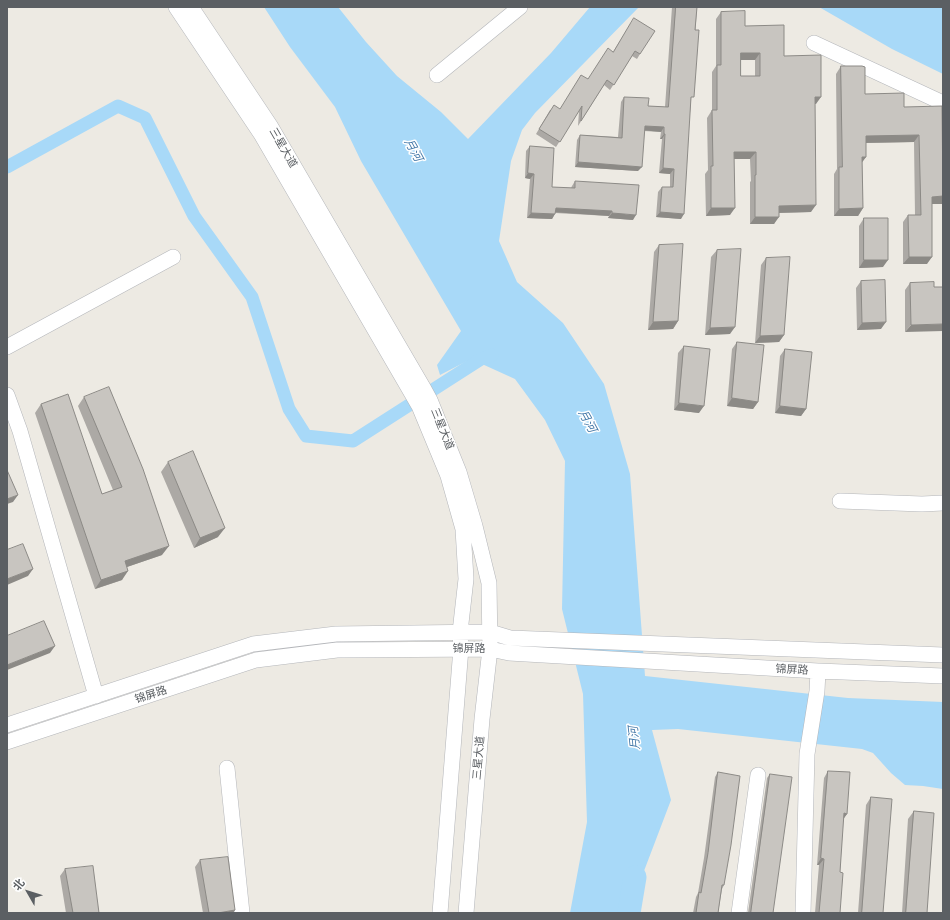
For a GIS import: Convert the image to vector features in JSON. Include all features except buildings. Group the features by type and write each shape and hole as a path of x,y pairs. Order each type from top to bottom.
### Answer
{"street":[{"name":"三星大道","path":"176,7 261,134 417,391"},
{"name":"三星大道","path":"191,7 271,127 426,407 459,472 475,526 489,583 490,632 490,649 482,719 466,913"},
{"path":"437,75 520,7"},
{"path":"814,43 943,103"},
{"path":"7,347 172,257"},
{"path":"7,395 20,431 96,696"},
{"name":"三星大道","path":"426,407 463,529 466,579 460,632 462,648 440,913"},
{"path":"840,501 922,504 943,503"},
{"name":"锦屏路","path":"7,725 253,644 336,634 490,632 510,638 943,655"},
{"name":"锦屏路","path":"7,742 256,660 337,650 490,649 509,654 818,671 943,676"},
{"path":"803,913 807,754 817,691 818,671"},
{"path":"227,768 242,913"},
{"path":"739,913 758,775"}],"water":[{"path":"264,7 338,7 366,42 397,76 441,112 468,139 551,53 590,7 639,7 535,113 522,130 511,161 499,241 517,282 563,323 604,384 630,474 645,676 848,698 943,702 943,789 905,785 891,773 873,753 862,749 678,729 652,730 671,800 628,913 570,913 587,822 583,694 562,609 565,461 545,420 515,379 471,359 440,375 437,365 461,331 361,161 335,107 290,47"},
{"path":"819,7 943,7 943,74 892,49"}],"waterway":[{"path":"7,167 118,106 145,118 194,216 252,297 289,409 306,436 353,441 481,359 492,355"},
{"name":"月河","path":"629,913 635,877"}]}
